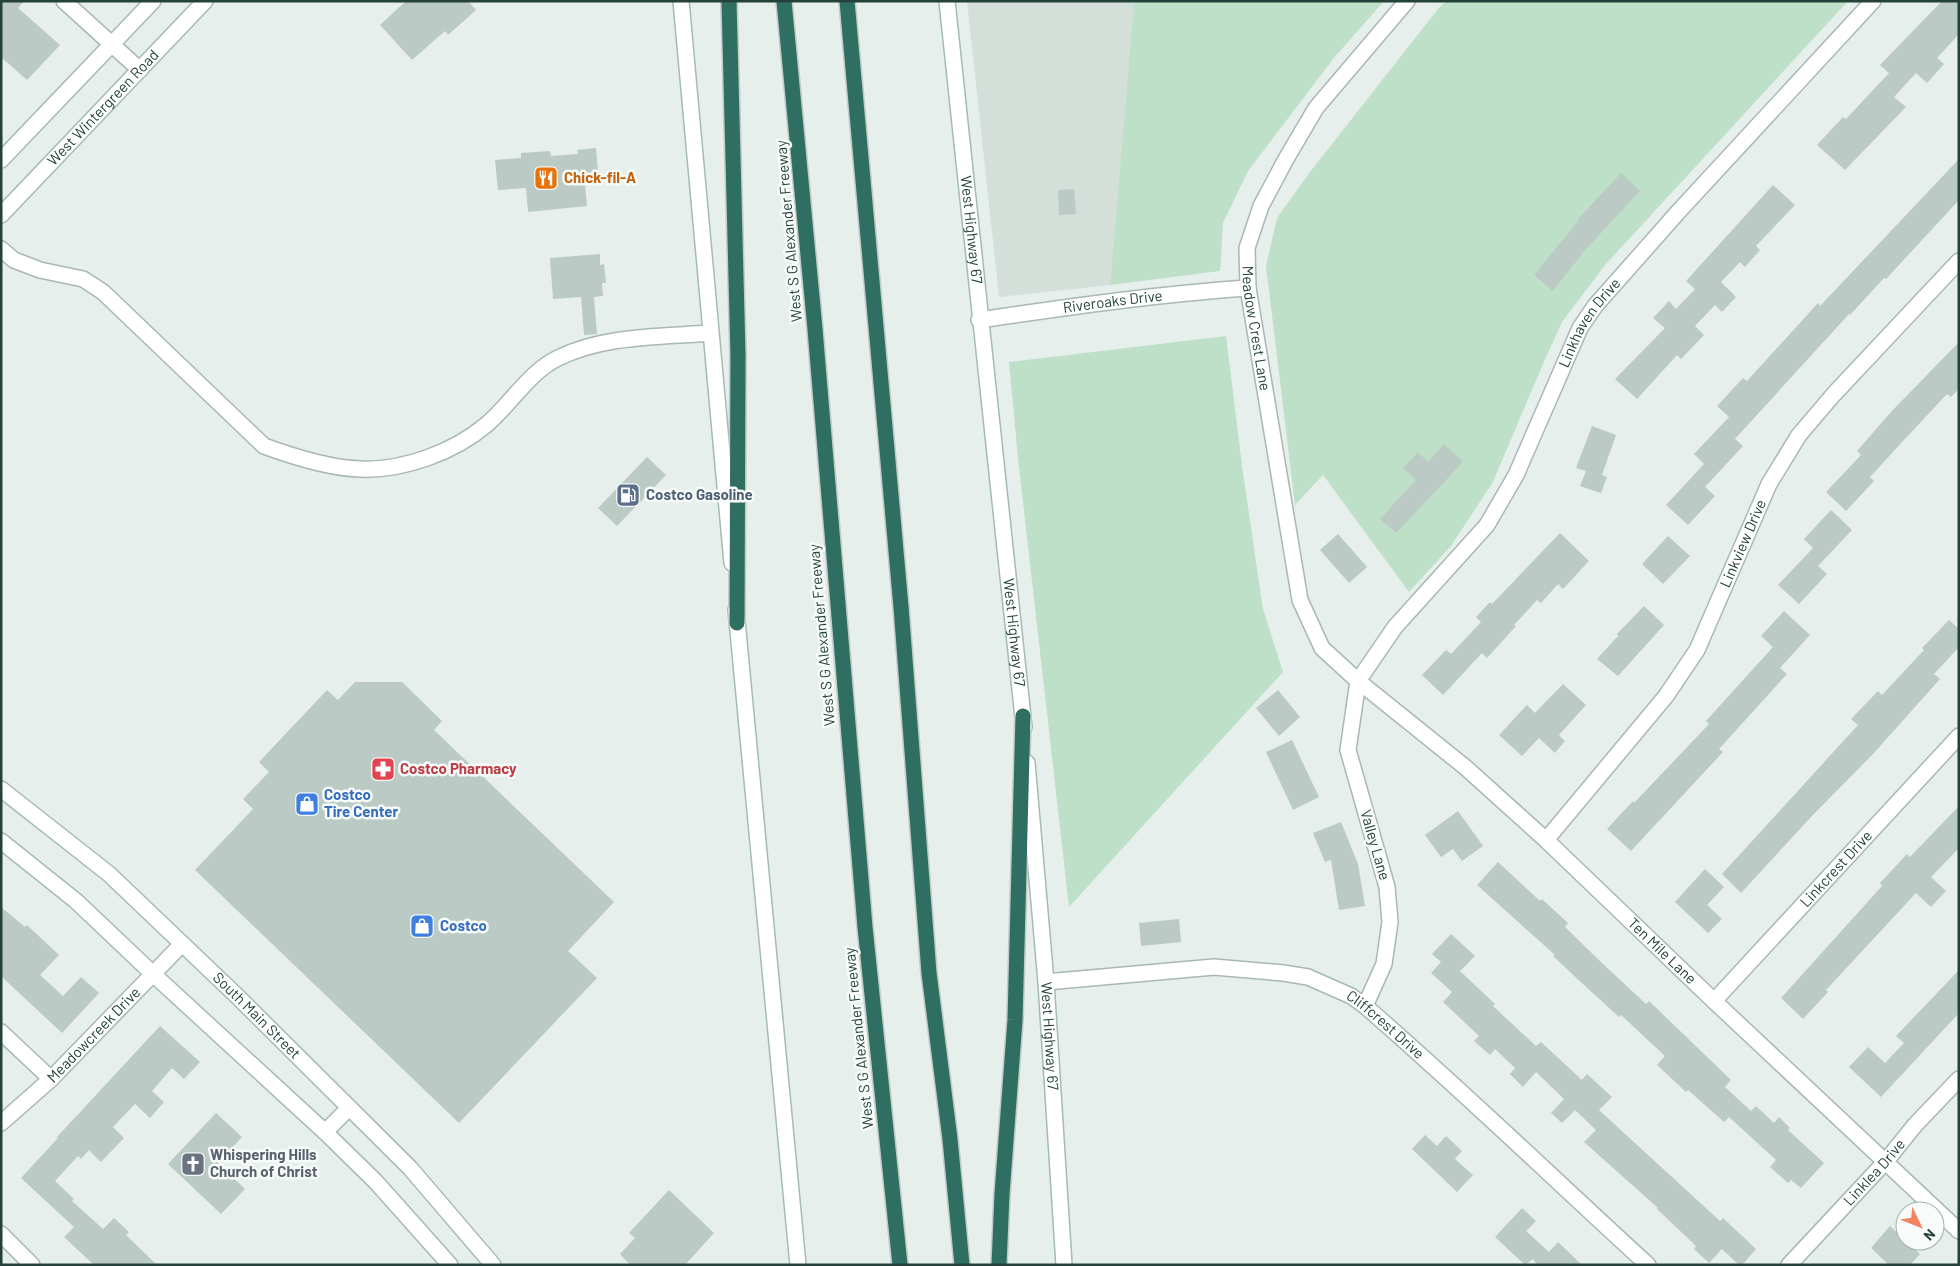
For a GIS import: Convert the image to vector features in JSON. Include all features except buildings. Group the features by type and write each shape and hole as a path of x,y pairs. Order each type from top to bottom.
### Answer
{"highway":[{"path":"730,1 738,355 737,623"},
{"name":"West S G Alexander Freeway","path":"784,1 815,329 865,927 900,1265"},
{"path":"848,1 901,607 929,973 950,1138 962,1265"},
{"path":"999,1265 1002,1194 1015,1020 1023,716"}],"street":[{"path":"64,1 140,70"},
{"path":"1,160 153,1"},
{"name":"West Wintergreen Road","path":"1,215 205,1"},
{"path":"681,1 710,333 798,1265"},
{"name":"West Highway 67","path":"947,1 979,320 1023,716 1046,982 1064,1265"},
{"name":"Meadow Crest Lane","path":"1358,681 1322,648 1300,600 1248,288 1246,248 1261,206 1316,108 1407,1"},
{"name":"Linkhaven Drive","path":"1358,681 1394,627 1487,525 1516,475 1580,328 1595,306 1679,211 1873,1"},
{"path":"1,248 14,260 40,270 83,279 103,292 264,446 284,454 360,469 397,466 460,444 486,424 544,368 556,359 584,346 616,340 710,333"},
{"name":"Linkview Drive","path":"1546,840 1666,696 1697,650 1770,484 1799,435 1834,394 1959,261"},
{"name":"Riveroaks Drive","path":"979,320 1112,300 1248,288"},
{"name":"Ten Mile Lane","path":"1358,681 1465,767 1546,840 1959,1231"},
{"name":"Valley Lane","path":"1358,681 1348,750 1387,887 1390,922 1384,964 1365,1006"},
{"name":"Linkcrest Drive","path":"1714,1001 1959,736"},
{"name":"South Main Street","path":"1,789 109,874 238,997 410,1168 488,1263"},
{"path":"1,841 76,901 152,974 325,1132 376,1182 450,1265"},
{"name":"Meadowcreek Drive","path":"1,1123 51,1079 182,944"},
{"name":"Cliffcrest Drive","path":"1046,982 1214,967 1308,977 1351,996 1448,1078 1529,1156 1648,1265"},
{"path":"1,1032 51,1079"},
{"name":"Linklea Drive","path":"1789,1265 1959,1079"},
{"path":"325,1132 348,1108"},
{"path":"1,1234 32,1265"}],"shaded area":[{"path":"967,1 1134,1 1110,285 999,297"}],"green space":[{"path":"1134,1 1384,1 1333,59 1248,171 1223,223 1220,271 1110,285"},
{"path":"1446,1 1848,1 1606,264 1562,322 1493,482 1451,546 1409,592 1323,475 1295,505 1266,266 1277,218 1310,172"},
{"path":"1226,336 1243,473 1263,609 1283,672 1069,907 1018,458 1009,362"}],"place":[{"name":"Chick-fil-A","path":"546,178"},
{"name":"Costco Gasoline","path":"628,495"},
{"name":"Costco Pharmacy","path":"383,769"},
{"name":"Costco Tire Center","path":"307,804"},
{"name":"Costco","path":"422,926"},
{"name":"Whispering Hills Church of Christ","path":"193,1164"}]}
